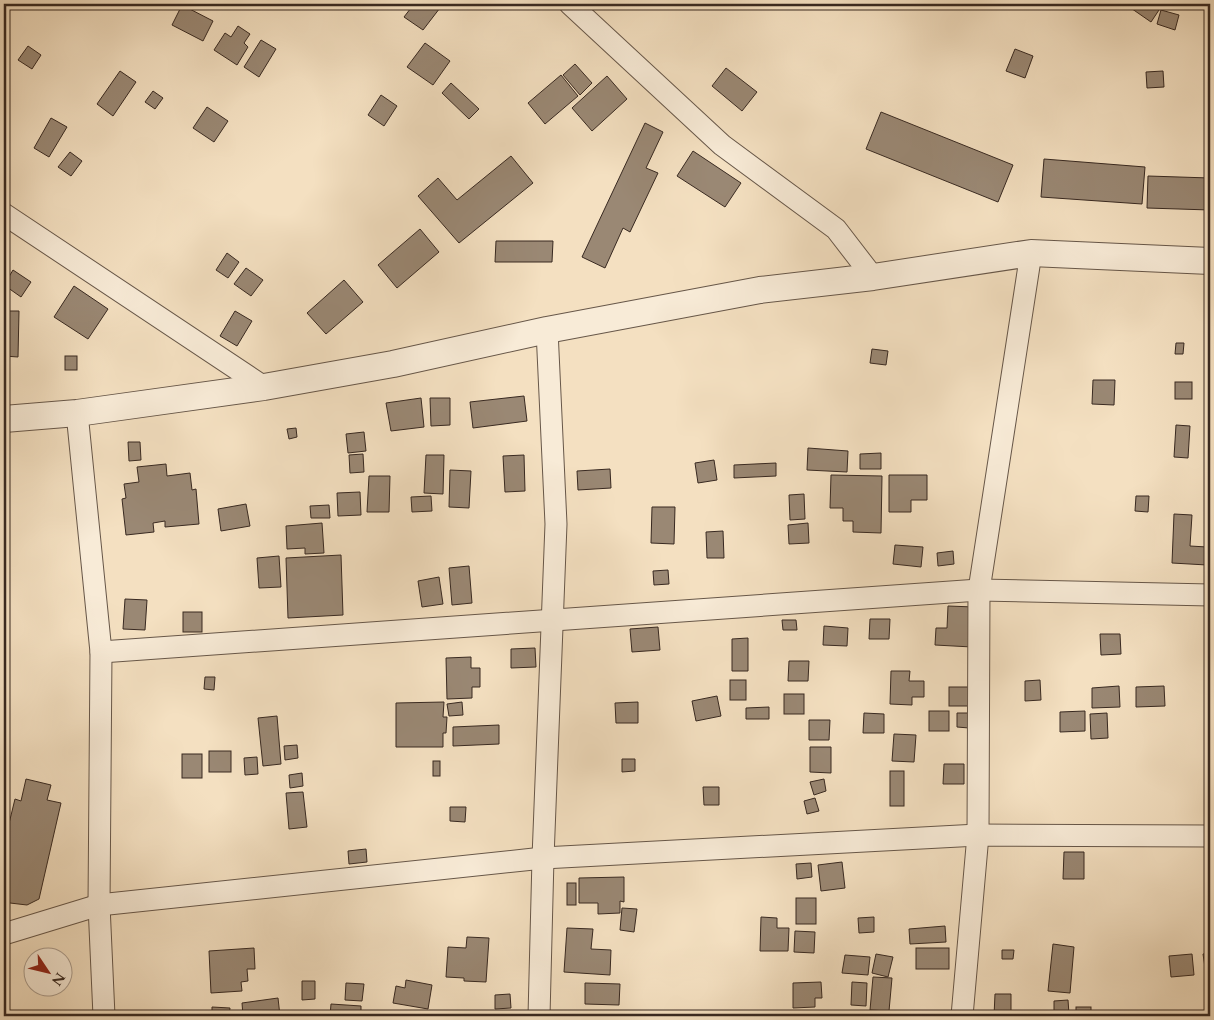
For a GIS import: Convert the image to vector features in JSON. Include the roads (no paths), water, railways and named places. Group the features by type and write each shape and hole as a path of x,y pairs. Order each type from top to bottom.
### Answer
{"street":[{"path":"570,4 722,145 836,230 874,277"},
{"path":"4,214 264,387"},
{"path":"962,1016 978,835 979,590 1031,253"},
{"path":"4,419 77,412 264,387 392,364 547,330 760,290 874,277 1031,253 1210,261"},
{"path":"539,1016 556,524 547,330"},
{"path":"77,412 101,652 99,905 104,1016"},
{"path":"101,652 979,590 1210,595"},
{"path":"4,934 99,905 543,858 978,835 1210,836"}]}
